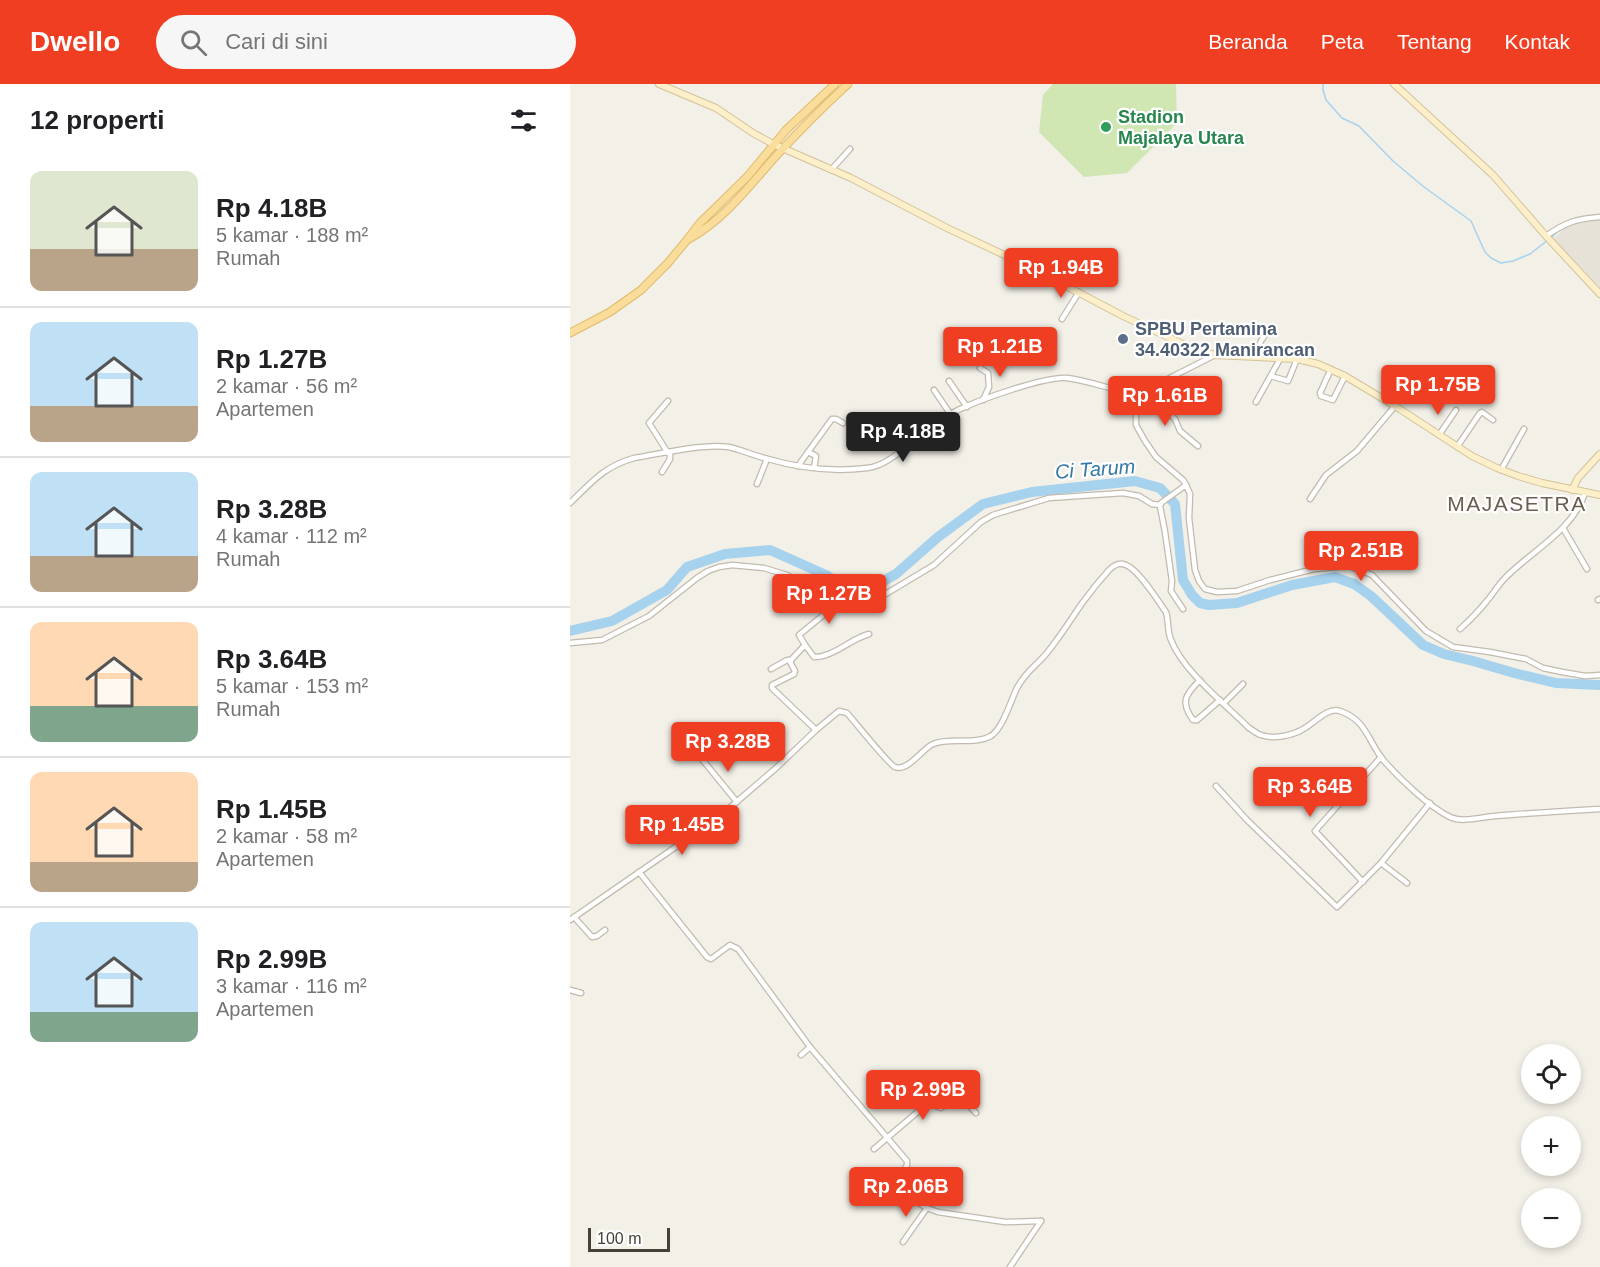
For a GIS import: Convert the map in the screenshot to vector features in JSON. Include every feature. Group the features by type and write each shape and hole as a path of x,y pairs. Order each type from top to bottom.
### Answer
{"main road":[{"path":"659,84 716,108 773,144 851,178 1185,345 1215,355 1297,359 1331,369 1395,406 1472,456 1501,470 1526,479 1600,495"},
{"path":"570,333 610,312 640,290 667,264 700,223 747,177 773,144 835,84"},
{"path":"687,240 722,214 848,84"},
{"path":"1394,84 1493,175 1600,294"},
{"path":"1572,490 1578,478 1600,454"}],"street":[{"path":"831,170 850,149"},
{"path":"1547,237 1560,226 1571,221 1600,217"},
{"path":"1062,319 1079,292"},
{"path":"1255,356 1269,329"},
{"path":"570,503 606,469 634,458 705,447 728,447 798,466 865,468 881,464 951,415 983,400 1042,381 1064,378 1093,382 1138,394 1215,355"},
{"path":"1256,402 1280,359"},
{"path":"1271,376 1288,381 1297,359"},
{"path":"980,368 988,373 988,389 983,400"},
{"path":"1331,369 1320,393 1321,396 1333,400 1345,376"},
{"path":"949,381 967,407"},
{"path":"933,390 951,415"},
{"path":"1147,391 1175,419 1180,431 1198,446"},
{"path":"1129,393 1136,408 1136,426 1145,441 1156,457 1190,494 1189,518 1195,570 1205,589 1217,592 1237,591 1314,569 1349,566 1372,575 1426,631 1453,647 1526,659 1543,668 1562,672 1585,676 1600,675"},
{"path":"662,472 670,459 669,452 649,423 668,401"},
{"path":"1310,499 1326,475 1357,451 1395,406"},
{"path":"1438,435 1456,410"},
{"path":"1458,447 1480,412 1493,420"},
{"path":"798,466 832,419 843,423"},
{"path":"1501,470 1524,429"},
{"path":"808,452 816,456 814,468"},
{"path":"757,484 767,459"},
{"path":"570,643 602,640 649,616 708,571 732,564 764,568 787,575 838,603 852,606 864,604 884,595 934,565 981,522 993,515 1049,498 1123,493 1139,496 1152,504 1161,504 1185,486"},
{"path":"1460,629 1478,612 1506,577 1563,528 1581,505 1585,493"},
{"path":"1161,504 1172,581 1171,591 1183,609"},
{"path":"1563,528 1587,568"},
{"path":"605,930 592,937 572,919 719,817 839,711 846,712 883,756 897,768 906,765 936,743 978,740 991,736 1000,725 1026,674 1047,653 1084,600 1109,570 1118,564 1132,568 1145,582 1166,612 1170,639 1176,650 1200,680 1255,732 1269,736 1286,735 1299,731 1330,711 1338,710 1351,715 1361,723 1381,757 1400,779 1451,818 1600,809"},
{"path":"838,603 799,635 812,655 816,658 828,654 851,640 869,634"},
{"path":"771,669 791,660 805,645"},
{"path":"791,660 794,674 774,684 772,688 816,730"},
{"path":"1200,680 1189,691 1186,699 1186,710 1193,720 1197,720 1243,684"},
{"path":"1363,882 1315,831 1381,757"},
{"path":"701,759 737,802"},
{"path":"1216,786 1247,820 1336,907 1340,906 1363,882 1430,803"},
{"path":"1381,862 1407,883"},
{"path":"639,872 707,957 711,959 715,957 730,945 738,949 810,1047 907,1163 895,1188 927,1208 938,1212 1014,1223 1041,1221 1010,1267"},
{"path":"570,990 581,993"},
{"path":"801,1055 810,1047"},
{"path":"874,1149 927,1104 941,1108 959,1097 976,1113"},
{"path":"903,1242 927,1208"}],"shaded area":[{"path":"1600,219 1599,289 1553,239 1566,227"}],"green space":[{"name":"Stadion Majalaya Utara","path":"1053,84 1176,84 1177,123 1127,173 1084,177 1039,132 1043,95"}],"waterway":[{"path":"1323,84 1326,100 1342,118 1359,126 1393,161 1471,221 1485,252 1491,258 1501,263 1513,261 1530,254 1548,240"},
{"path":"1552,237 1559,230"},
{"name":"Ci Tarum","path":"570,631 612,621 667,590 687,567 725,554 770,550 826,575 845,588 865,591 896,574 938,537 983,504 1032,492 1135,481 1160,488 1175,504 1183,580 1200,603 1209,605 1237,603 1292,585 1335,577 1354,584 1371,596 1423,645 1444,654 1556,683 1600,685"}],"place":[{"name":"Stadion Majalaya Utara","path":"1106,127"},
{"name":"SPBU Pertamina 34.40322 Manirancan","path":"1123,339"}],"district":[{"name":"MAJASETRA","path":"1517,504"}]}
